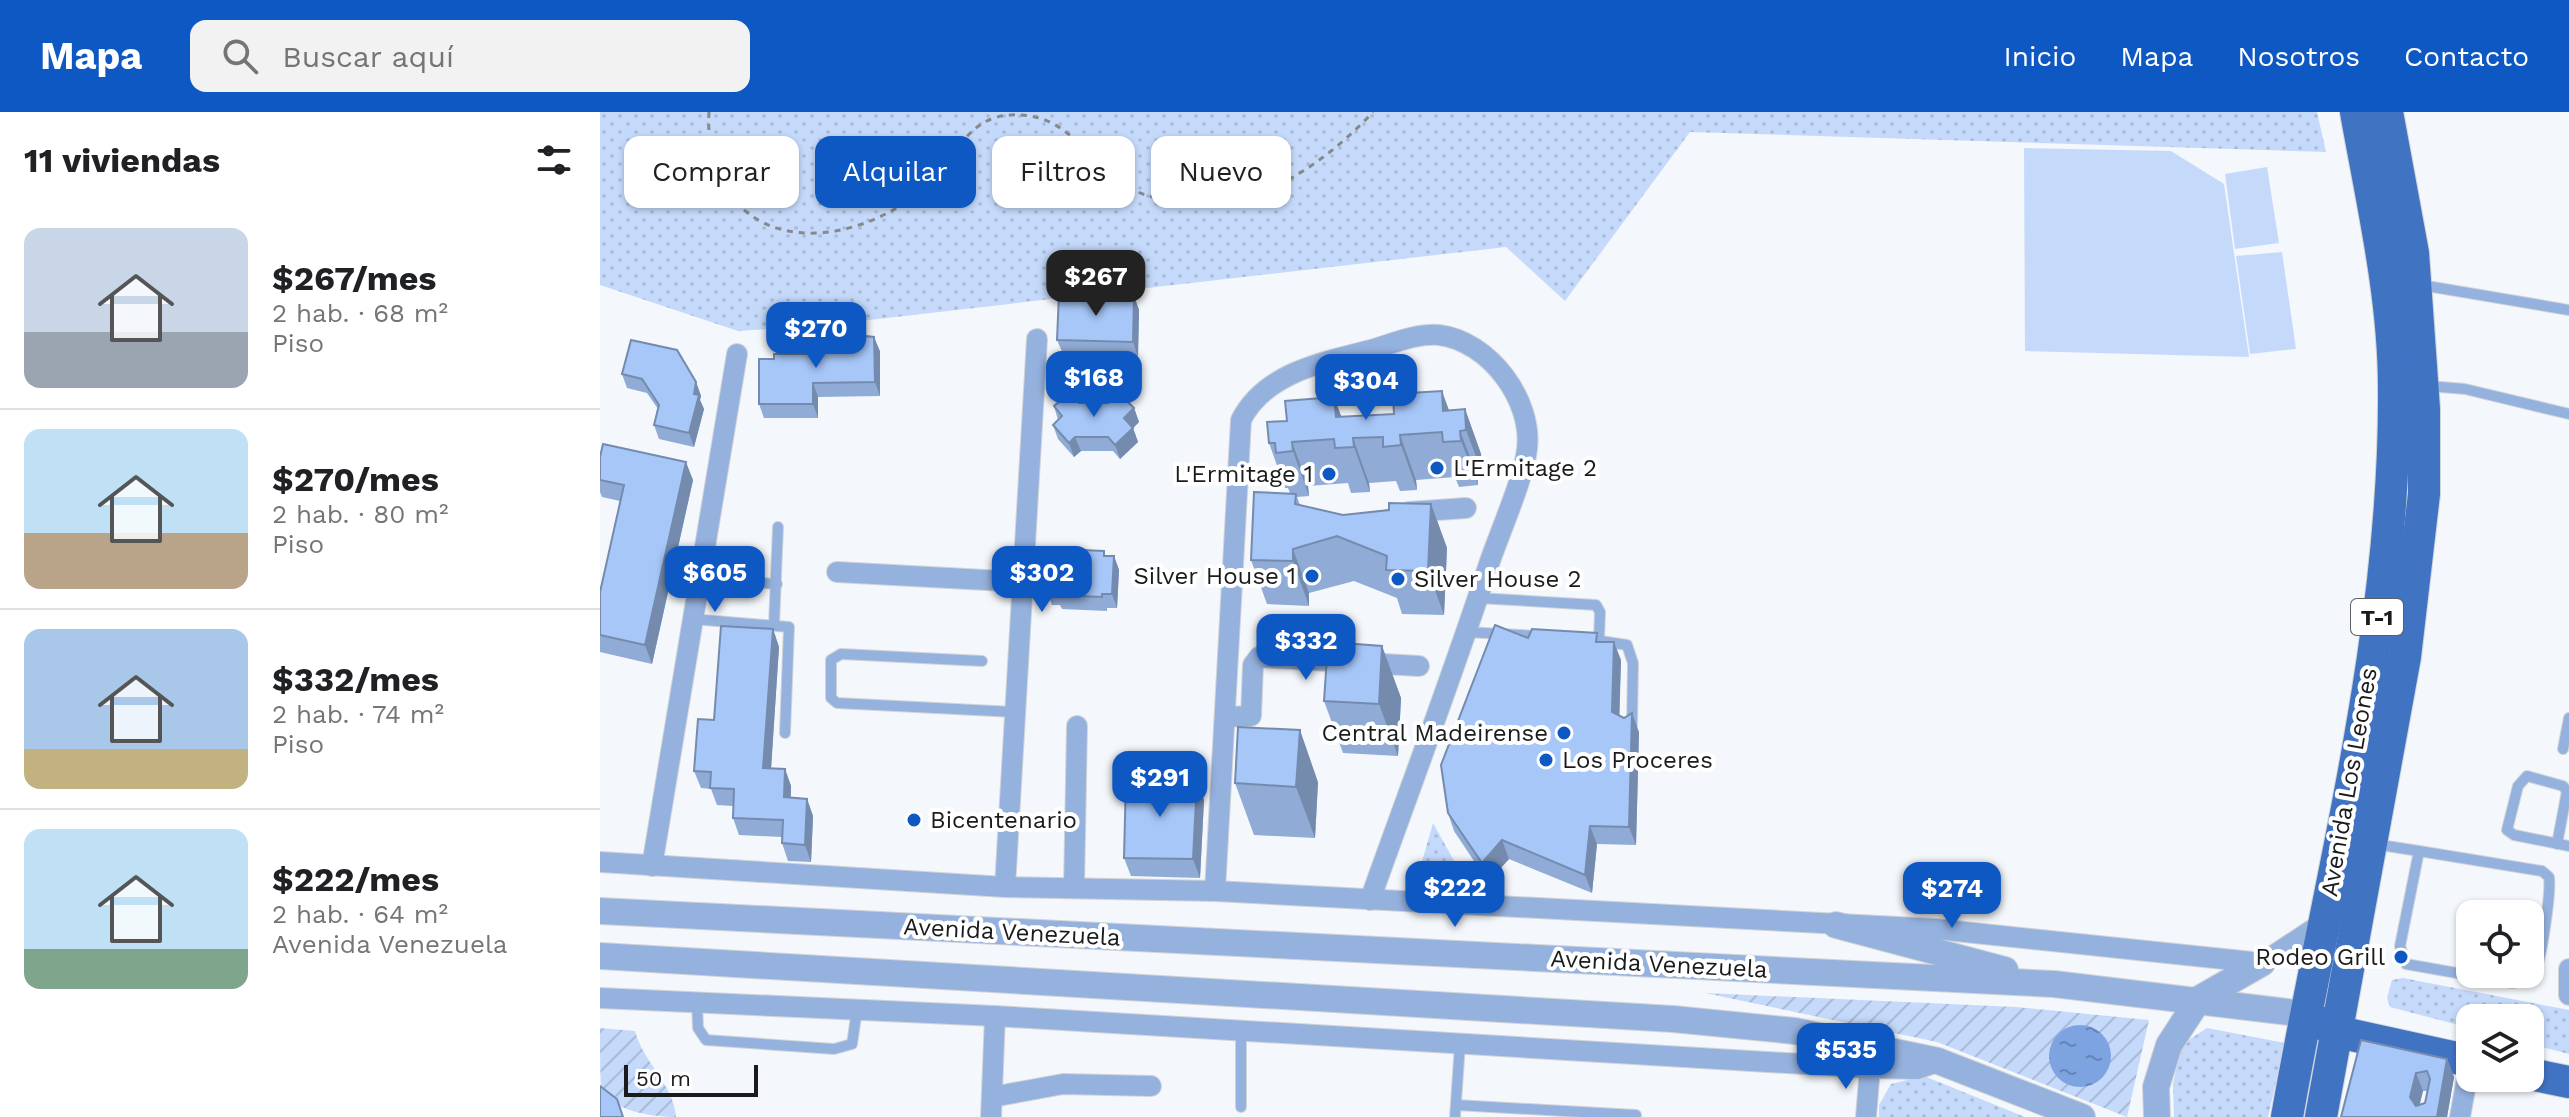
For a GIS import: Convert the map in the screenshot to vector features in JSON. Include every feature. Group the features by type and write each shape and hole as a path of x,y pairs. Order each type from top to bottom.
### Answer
{"main road":[{"name":"Avenida Los Leones","path":"2287,1117 2370,676 2391,495 2394,385 2382,258 2356,112"},
{"name":"Avenida Los Leones","path":"2321,1117 2405,657 2424,494 2416,284 2392,117"},
{"name":"Avenida Venezuela","path":"2305,1014 2338,1032 2456,1058"},
{"path":"2544,1078 2567,1084"}],"street":[{"path":"1215,891 1225,717 1245,522 1241,420 1249,404 1296,370 1415,337 1439,335 1462,342 1495,365 1524,411 1527,449 1478,598 1370,900"},
{"path":"1005,887 1037,339"},
{"path":"652,866 737,354"},
{"path":"1390,513 1466,508"},
{"path":"837,572 1022,582"},
{"path":"1225,717 1251,716 1253,665 1259,657 1419,666"},
{"path":"1074,888 1077,726"},
{"name":"Avenida Venezuela","path":"600,862 1005,887 1215,891 1660,912 1936,929 2262,963"},
{"name":"Avenida Venezuela","path":"600,911 2054,984 2305,1014"},
{"path":"2157,1117 2156,1087 2169,1045 2199,999 2324,922"},
{"path":"1836,925 2054,984"},
{"name":"Avenida Venezuela","path":"600,956 1673,1019 1795,1031 1938,1061 2082,1117"},
{"path":"2569,969 2569,995"},
{"path":"600,998 995,1016 1870,1068 1917,1069 1938,1061"},
{"path":"995,1016 992,1107 1063,1084 1151,1086"},
{"path":"1866,1117 1870,1068"},
{"path":"2460,1117 2464,1092"}],"lane":[{"path":"2416,284 2569,310"},
{"path":"2422,386 2465,389 2569,414"},
{"path":"774,625 778,527"},
{"path":"729,581 777,584"},
{"path":"1478,598 1596,605 1600,612 1599,639"},
{"path":"692,619 790,629 785,733"},
{"path":"1466,632 1555,637"},
{"path":"1569,638 1599,639 1627,645 1633,663 1632,728"},
{"path":"982,661 841,654 831,660 831,698 837,703 1014,712"},
{"path":"2563,749 2569,718"},
{"path":"2527,776 2563,786 2567,791 2563,845 2507,830 2518,786 2527,776"},
{"path":"2372,843 2542,871 2549,877 2547,910 2536,970 2527,979 2513,983 2406,964 2400,946 2419,851"},
{"path":"697,1002 698,1028 706,1040 834,1049 852,1044 857,1010"},
{"path":"1241,1031 1241,1107"},
{"path":"1460,1044 1456,1111 1636,1115"}],"path":[{"path":"709,112 707,141 717,176 740,208 766,227 801,234 838,231 890,212 928,185 969,132 985,120 1030,115 1055,122 1126,186 1151,198 1217,205 1275,188 1316,162 1373,112"}],"shaded area":[{"path":"600,112 2317,112 2326,152 1690,132 1565,301 1506,247 825,325 738,331 600,285"},
{"path":"2024,148 2171,151 2224,184 2249,357 2025,351"},
{"path":"2267,167 2279,243 2235,249 2225,174"},
{"path":"2282,252 2296,349 2250,354 2236,256"},
{"path":"1433,823 1462,875 1451,878 1419,872"},
{"path":"2403,978 2538,1004 2456,1004 2456,1024 2390,1007 2387,998 2392,980"},
{"path":"1705,993 2016,1007 2149,1020 2127,1117 1937,1042"},
{"path":"2544,1005 2569,1010 2569,1054 2544,1048"},
{"path":"600,1028 635,1031 644,1053 670,1094 676,1117 634,1111 613,1102 606,1095 601,1086"},
{"path":"2207,1028 2285,1043 2268,1117 2174,1117 2173,1084 2181,1045"},
{"path":"1924,1076 2025,1117 1879,1117 1879,1105 1891,1084"}],"water":[{"path":"2080,1025 2102,1034 2111,1056 2102,1078 2080,1087 2058,1078 2049,1056 2058,1034"}],"building":[{"path":"1059,294 1134,296 1133,342 1057,340"},
{"path":"836,333 874,337 875,382 813,383 813,404 759,404 759,359 774,359 774,354 820,354 820,338 836,338"},
{"path":"631,340 677,350 696,382 694,394 699,395 689,433 654,425 659,405 642,379 622,374"},
{"path":"1442,391 1443,411 1465,409 1466,430 1460,431 1461,441 1443,442 1442,432 1400,435 1401,445 1383,447 1383,437 1353,438 1354,447 1335,448 1334,439 1292,442 1293,451 1276,453 1275,443 1269,443 1267,422 1287,421 1285,401 1334,397 1336,417 1394,414 1393,394"},
{"path":"1065,397 1079,397 1079,403 1108,403 1108,398 1124,398 1134,408 1124,418 1133,428 1115,445 1108,437 1075,437 1069,443 1053,425 1062,416 1054,406"},
{"path":"603,444 686,462 645,645 600,635 600,592 624,485 600,480"},
{"path":"1254,492 1296,494 1295,504 1343,515 1389,510 1389,503 1431,504 1428,571 1386,570 1387,556 1337,536 1293,549 1293,561 1251,560"},
{"path":"1059,549 1104,551 1104,556 1114,556 1112,594 1102,594 1102,597 1057,595 1057,591 1047,591 1048,553 1059,553"},
{"name":"Los Proceres","path":"1495,625 1528,638 1532,629 1597,633 1596,642 1614,642 1612,712 1624,718 1632,713 1629,827 1590,826 1585,875 1502,840 1482,863 1448,813 1441,765"},
{"path":"721,626 773,629 763,768 785,769 784,797 807,799 805,845 782,843 783,820 733,818 734,789 710,788 711,772 694,771 698,719 714,720"},
{"path":"1328,642 1382,646 1379,704 1324,701"},
{"path":"1238,727 1300,730 1296,787 1235,783"},
{"path":"1126,778 1197,781 1193,859 1124,858"},
{"path":"2361,1040 2447,1059 2437,1117 2341,1117","holes":["2427,1071 2430,1079 2425,1103 2416,1106 2410,1097 2416,1073"]},
{"path":"600,1086 617,1099 623,1117 600,1117"}],"place":[{"name":"L'Ermitage 2","path":"1437,468"},
{"name":"L'Ermitage 1","path":"1329,474"},
{"name":"Silver House 1","path":"1312,576"},
{"name":"Silver House 2","path":"1398,579"},
{"name":"Central Madeirense","path":"1564,733"},
{"name":"Los Proceres","path":"1546,760"},
{"name":"Bicentenario","path":"914,820"},
{"name":"Rodeo Grill","path":"2401,957"}]}
